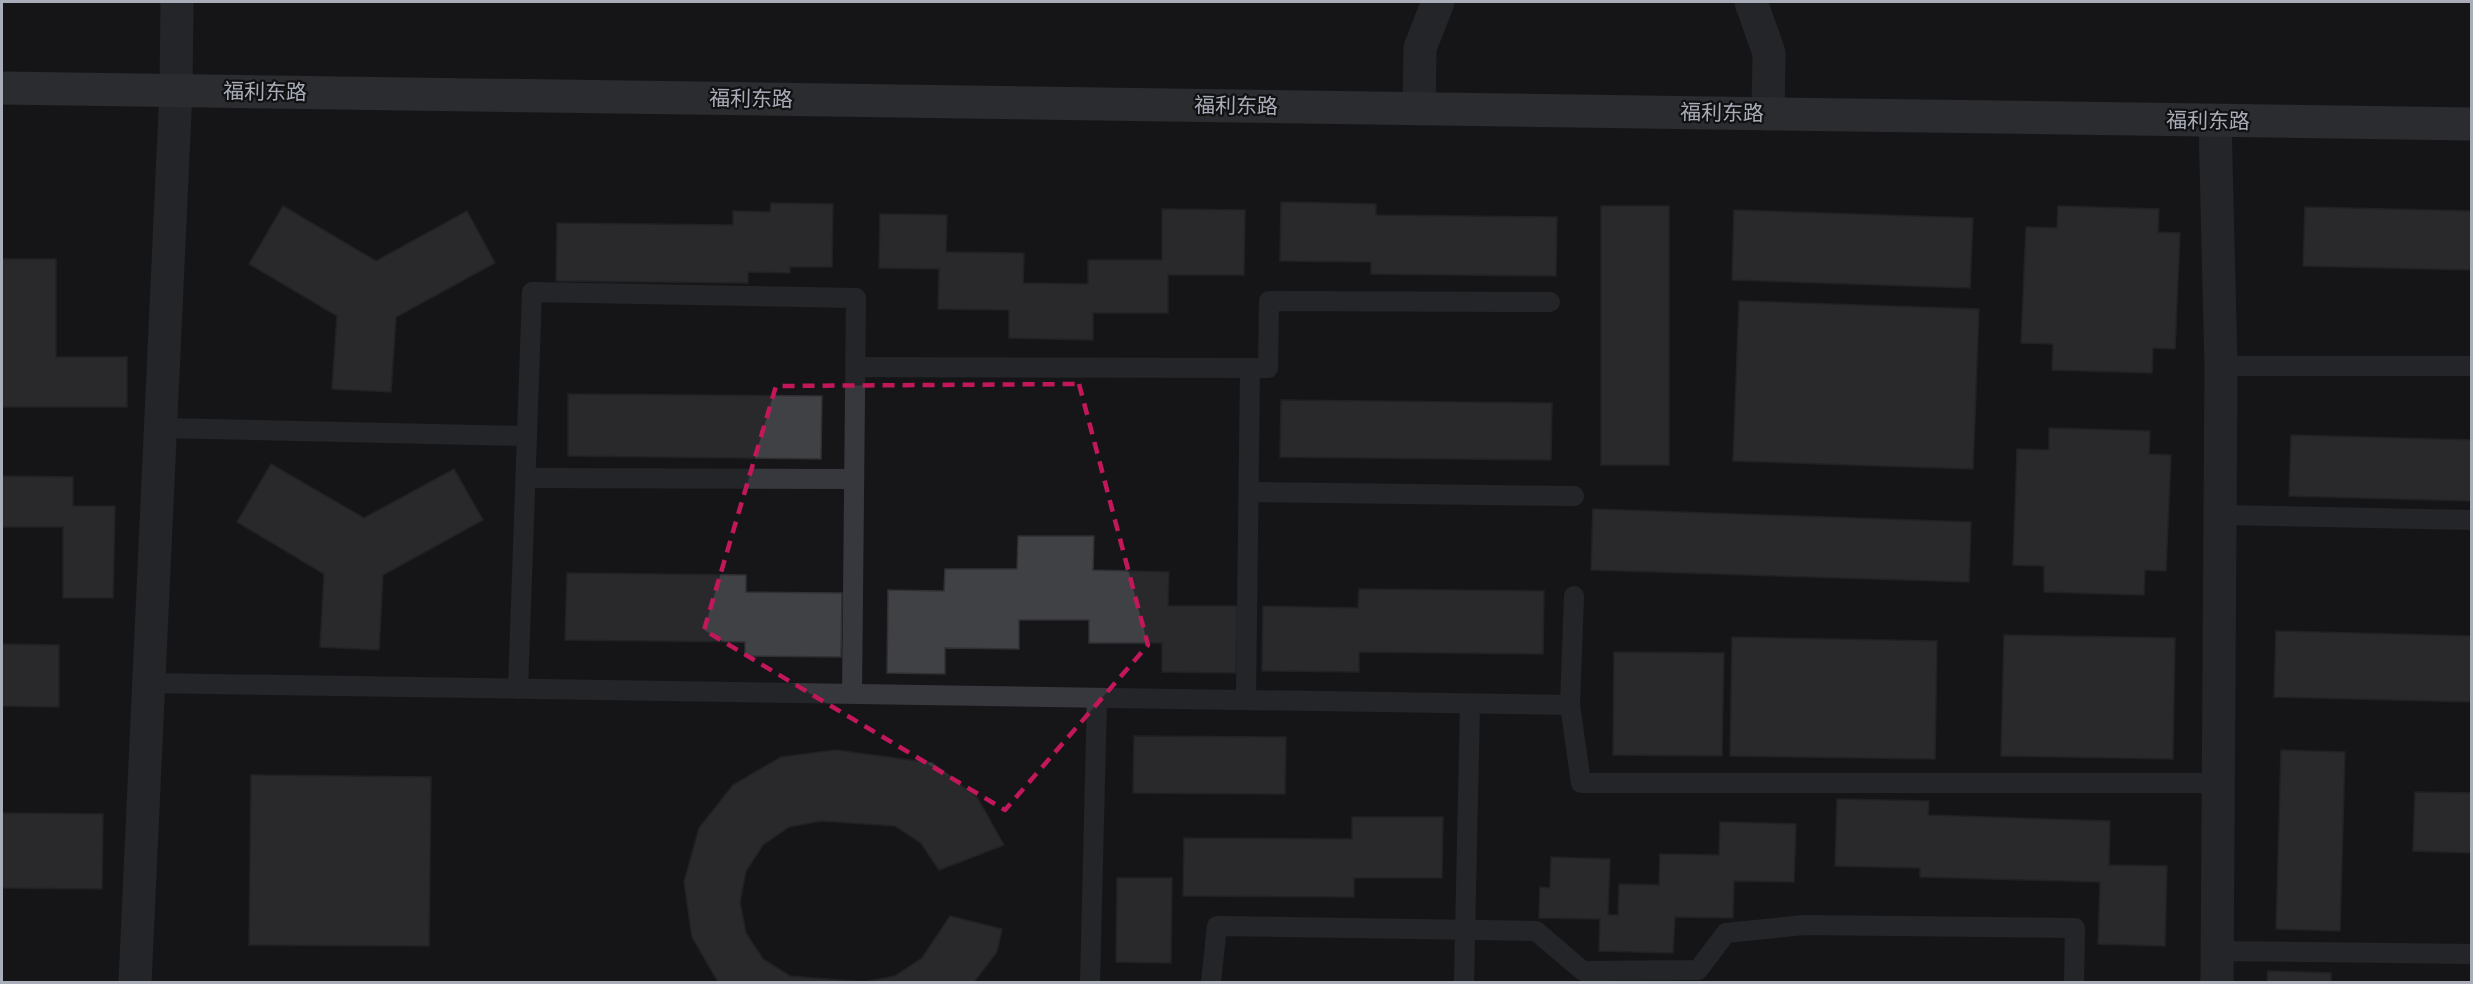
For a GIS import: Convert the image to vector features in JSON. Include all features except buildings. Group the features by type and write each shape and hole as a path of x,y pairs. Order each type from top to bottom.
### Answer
{"main road":[{"name":"福利东路","path":"2,88 2472,124"}],"street":[{"path":"135,982 176,90 177,2"},
{"path":"1419,109 1420,48 1438,2"},
{"path":"1751,2 1769,53 1768,114"},
{"path":"2215,121 2221,366 2217,967"}],"lane":[{"path":"518,689 532,292 856,298 852,694"},
{"path":"855,367 1268,368 1269,301 1550,302"},
{"path":"2221,366 2472,366"},
{"path":"1246,700 1250,368"},
{"path":"161,428 527,436"},
{"path":"526,478 854,479"},
{"path":"1249,492 1574,496"},
{"path":"2220,515 2472,520"},
{"path":"1574,596 1570,705 1581,783 2218,783"},
{"path":"149,683 1570,705"},
{"path":"1090,982 1097,698"},
{"path":"1464,982 1470,704"},
{"path":"1211,982 1217,926 1465,928 1536,931 1583,971 1594,971 1698,970 1726,933 1804,924 2075,928 2074,982"},
{"path":"2217,967 2472,954"}],"highlighted area":[{"path":"1079,384 1148,645 1005,810 704,630 776,386"}]}
